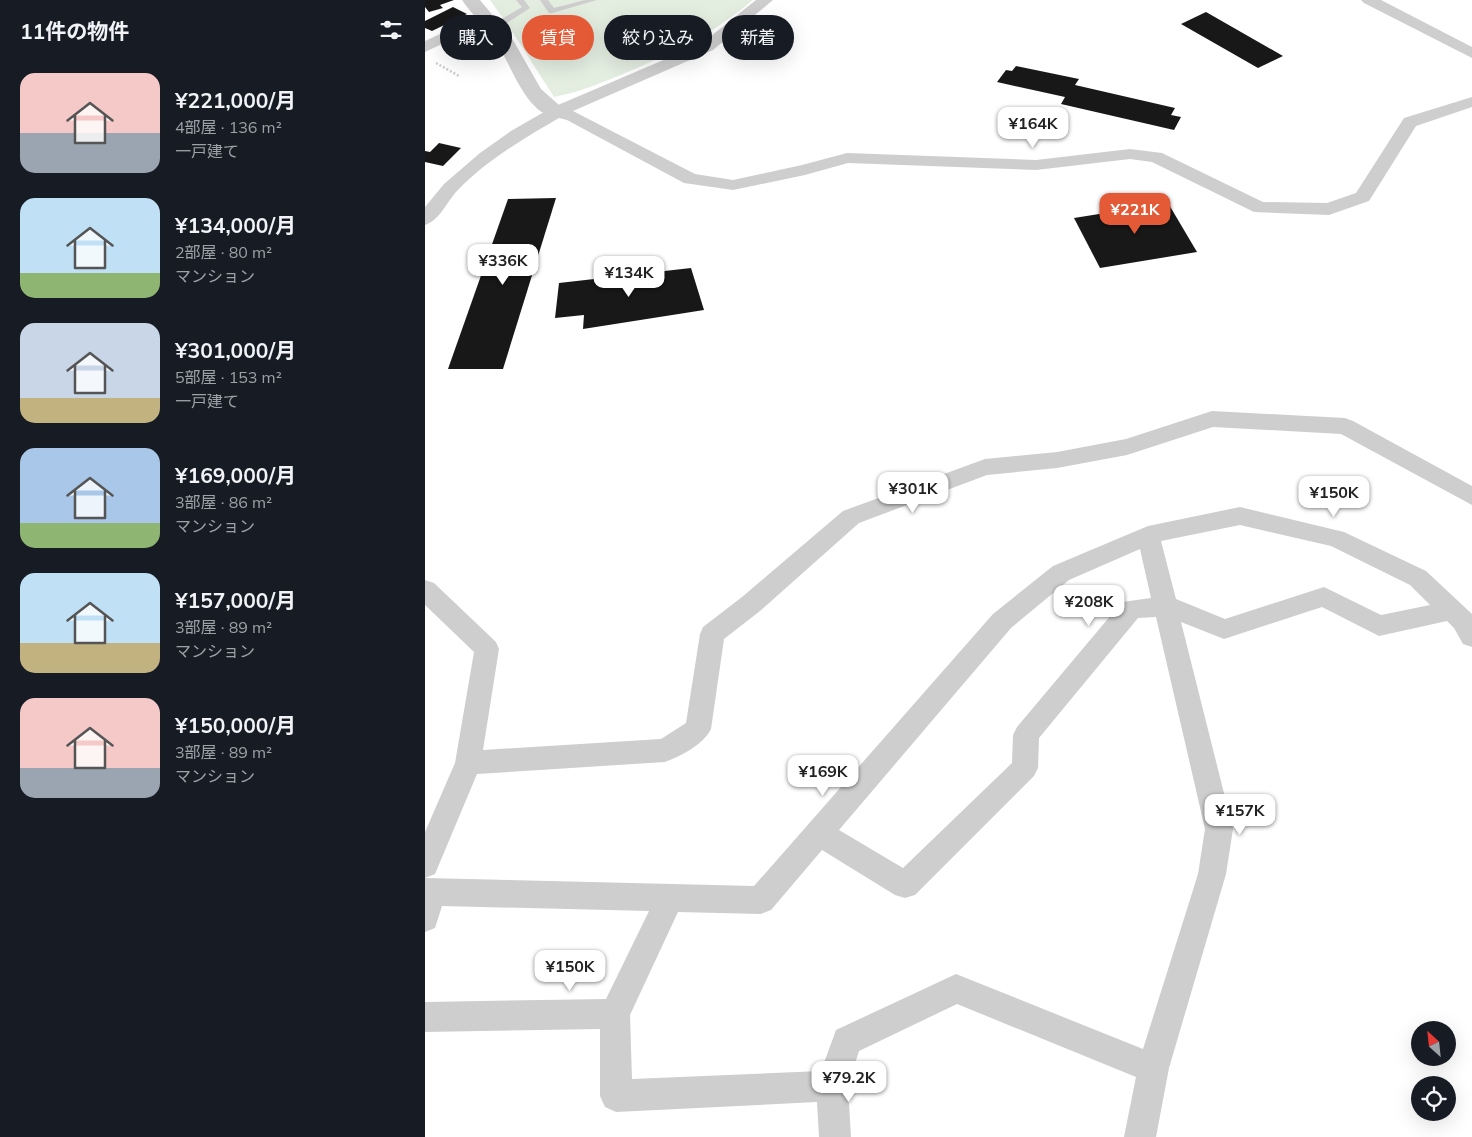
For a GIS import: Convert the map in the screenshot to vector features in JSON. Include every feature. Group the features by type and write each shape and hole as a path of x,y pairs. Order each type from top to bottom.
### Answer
{"street":[{"path":"471,0 483,15"},
{"path":"425,219 450,188 486,157 517,135 557,112 707,47 765,0"},
{"path":"1369,0 1472,53"},
{"path":"425,47 440,41"},
{"path":"512,54 535,96 545,107 573,116 690,179 733,185 805,170 847,158 1036,165 1130,154 1156,157 1260,208 1329,209 1363,197 1411,122 1472,102"},
{"path":"468,763 665,750 698,729 712,634 751,604 851,517 985,467 1057,460 1127,447 1212,419 1345,426 1472,496"},
{"path":"427,901 670,898 761,900 1002,620 1061,573 1148,535 1240,516 1336,538 1418,578 1464,620"},
{"path":"1140,1137 1153,1068 1212,874 1219,829 1167,606 1148,535"},
{"path":"425,590 487,649 468,763 425,865"},
{"path":"819,833 905,885 1025,768 1026,735 1131,609 1167,606 1224,629 1324,597 1379,626 1464,620"},
{"path":"670,898 615,1014 616,1096 832,1086"},
{"path":"835,1137 832,1086 847,1041 956,989 1153,1068"},
{"path":"425,1017 615,1014"}],"lane":[{"path":"509,15 526,8 520,0"},
{"path":"544,0 552,11 593,0"}],"path":[{"path":"434,62 459,76"}],"shaded area":[{"path":"490,0 753,0 733,15 722,15 722,23 712,29 712,15 604,15 604,60 654,60 596,85 554,97 530,60 594,60 594,15 522,15 522,47 512,31 512,15 501,15"}],"building":[{"path":"425,0 454,0 440,5 443,8 429,12 425,7"},
{"path":"453,7 467,14 440,15 440,27 432,31 425,28 425,21"},
{"path":"1206,12 1283,56 1258,68 1181,24"},
{"path":"1016,66 1079,79 1075,85 1175,108 1171,115 1181,117 1174,130 1061,104 1065,97 997,82 1006,70 1012,71"},
{"path":"439,143 461,148 443,166 425,162 425,151 430,152"},
{"path":"556,198 503,369 448,369 508,199"},
{"path":"1168,203 1197,252 1100,268 1074,218"},
{"path":"691,268 704,310 583,329 584,315 555,318 559,283"}]}
